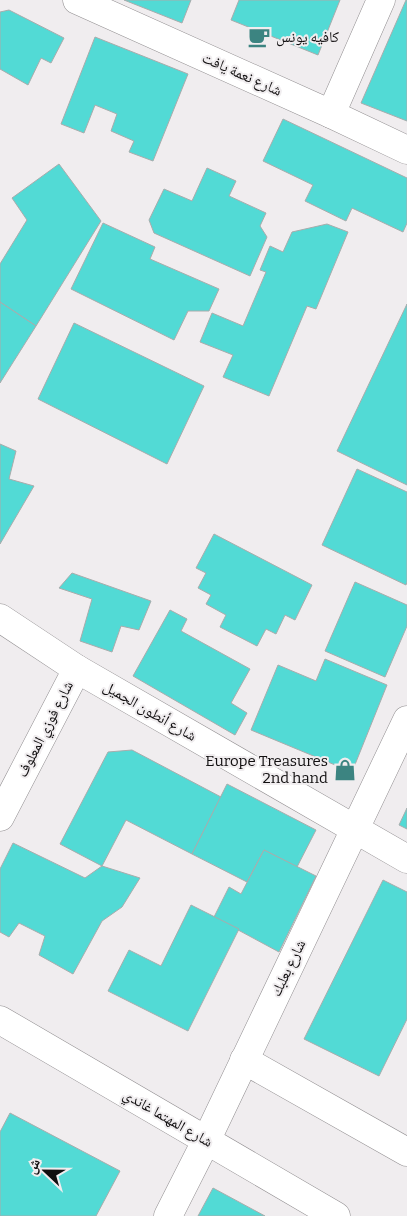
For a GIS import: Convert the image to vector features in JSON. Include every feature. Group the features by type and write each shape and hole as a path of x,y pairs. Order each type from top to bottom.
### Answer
{"street":[{"name":"شارع نعمة يافت","path":"77,0 407,150"},
{"path":"331,114 381,0"},
{"name":"شارع أنطون الجميل","path":"0,618 77,669 407,859"},
{"name":"شارع فوزي المعلوف","path":"0,817 77,669"},
{"name":"شارع بعلبك","path":"168,1216 206,1141 407,720"},
{"name":"شارع المهتما غاندي","path":"0,1020 336,1216"},
{"path":"244,1060 407,1152"}],"building":[{"path":"124,0 191,0 182,23"},
{"path":"239,0 340,0 318,55 231,20"},
{"path":"407,0 407,121 361,103"},
{"path":"9,10 64,38 51,63 41,58 28,85 0,69 0,12"},
{"path":"95,37 188,74 153,161 129,152 134,141 111,131 117,114 95,105 84,133 61,124"},
{"path":"283,119 407,178 407,223 403,232 352,208 346,221 305,201 313,185 263,161"},
{"path":"59,164 101,221 36,326 0,302 0,264 27,220 12,198"},
{"path":"207,168 236,181 229,196 266,213 260,226 267,237 250,276 154,233 149,220 164,189 192,201"},
{"path":"103,223 155,247 150,259 219,289 209,311 188,311 174,340 71,289"},
{"path":"327,224 348,232 316,309 307,306 269,396 223,377 233,355 200,342 212,313 243,326 266,272 260,270 270,246 283,252 292,232"},
{"path":"0,302 36,326 0,383"},
{"path":"407,304 407,485 337,451"},
{"path":"74,323 204,386 167,464 38,399"},
{"path":"0,444 16,451 9,479 34,486 0,544"},
{"path":"357,469 407,492 406,585 322,545"},
{"path":"214,534 312,585 295,620 285,615 276,634 266,629 257,646 220,627 226,615 206,604 211,595 198,588 206,573 196,568"},
{"path":"72,573 151,601 139,630 121,626 112,652 80,641 92,599 59,588"},
{"path":"355,582 407,605 407,626 385,677 325,651"},
{"path":"170,610 187,619 181,631 250,669 231,703 247,713 235,735 133,676"},
{"path":"325,659 387,685 352,772 251,730 278,665 316,681"},
{"path":"132,750 221,797 192,854 126,820 102,866 60,844 108,752"},
{"path":"227,784 316,830 297,867 264,850 247,882 192,854"},
{"path":"407,808 407,829 399,825"},
{"path":"13,843 85,878 102,866 140,878 122,907 102,921 73,974 39,955 45,936 19,923 9,937 0,932 0,869"},
{"path":"264,850 316,876 279,952 214,917 229,887 241,894"},
{"path":"383,880 407,892 407,1019 379,1076 304,1039"},
{"path":"191,905 239,929 188,1031 108,991 129,950 161,966"},
{"path":"10,1113 120,1171 96,1216 0,1216 0,1132"},
{"path":"213,1188 265,1216 198,1216"}],"place":[{"name":"كافيه يونس","path":"259,37"},
{"name":"Europe Treasures 2nd hand","path":"345,770"}]}
